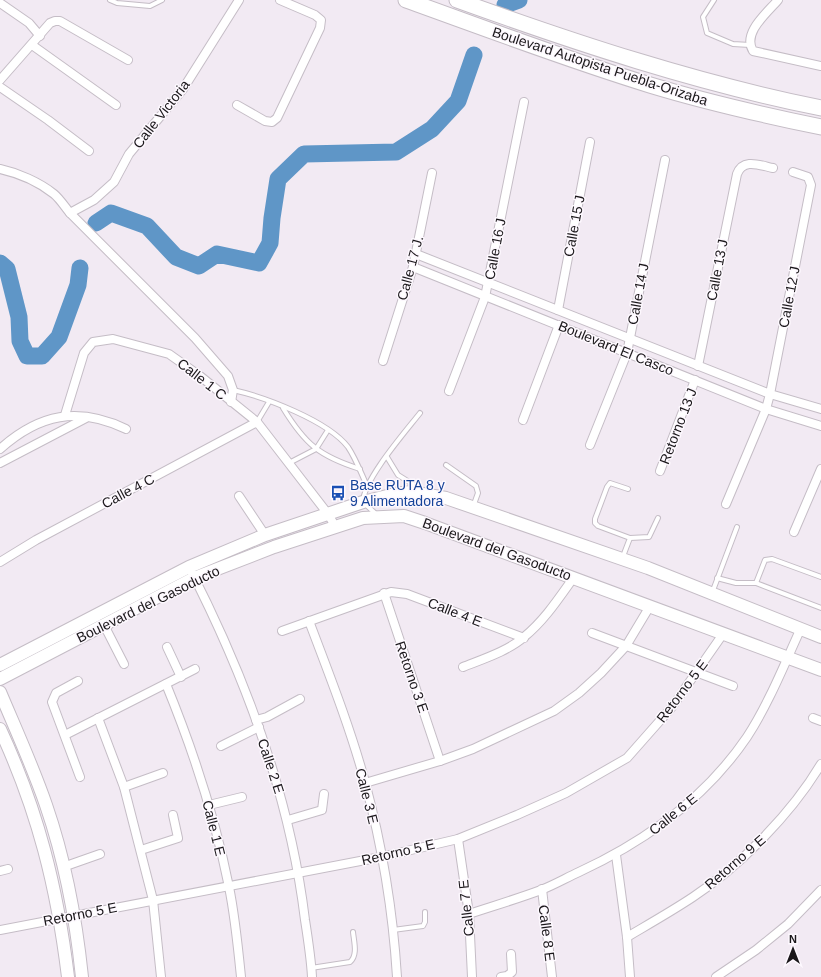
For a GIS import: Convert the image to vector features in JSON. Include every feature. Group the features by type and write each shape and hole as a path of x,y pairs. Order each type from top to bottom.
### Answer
{"highway":[{"name":"Boulevard Autopista Puebla-Orizaba","path":"406,0 518,41 650,85 729,107 821,127"},
{"name":"Boulevard Autopista Puebla-Orizaba","path":"458,0 529,25 690,76 821,108"}],"street":[{"name":"Calle Victoria","path":"70,213 94,200 114,182 129,154 183,89 239,0"},
{"path":"236,106 266,121 272,122 277,118 316,35 321,20 315,15 280,0"},
{"path":"778,0 756,26 751,35 750,44 753,51 821,66"},
{"path":"0,3 29,24 40,36"},
{"path":"0,80 50,23 55,21 60,21 128,60"},
{"path":"32,45 116,105"},
{"path":"0,87 48,120 89,151"},
{"name":"Calle 16 J","path":"449,391 485,297 524,102"},
{"name":"Calle 15 J","path":"558,310 590,142"},
{"name":"Calle 14 J","path":"590,445 627,353 665,160"},
{"name":"Calle 13 J","path":"698,366 737,174 740,167 744,164 773,168"},
{"path":"0,169 11,172 37,184 54,194 70,213 195,338 228,376 233,390 231,402"},
{"name":"Calle 12 J","path":"766,409 810,185 808,177 793,172"},
{"name":"Calle 17 J.","path":"383,361 413,267 432,173"},
{"name":"Boulevard El Casco","path":"416,254 488,284 558,310 770,394 821,409"},
{"name":"Boulevard El Casco","path":"413,267 766,409 821,426"},
{"path":"522,420 559,325"},
{"name":"Calle 1 C","path":"65,415 84,352 93,342 113,339 169,354 200,376 257,422 328,514 335,526"},
{"name":"Retorno 13 J","path":"660,471 695,380"},
{"path":"726,504 766,409"},
{"path":"0,449 15,436 28,428 65,415 100,419 126,429"},
{"path":"0,463 87,418"},
{"name":"Calle 4 C","path":"0,562 36,540 257,422"},
{"path":"794,532 821,469"},
{"name":"Boulevard del Gasoducto","path":"0,665 189,567 265,536 363,502 395,494 411,492 430,494 473,507 622,559 821,637"},
{"path":"239,496 265,536"},
{"name":"Boulevard del Gasoducto","path":"0,679 194,578 274,547 335,526 362,518 379,516 404,516 426,523 821,670"},
{"name":"Calle 2 E","path":"189,567 228,650 258,724 288,820 300,872 312,977"},
{"path":"463,667 490,656 524,638 554,604 574,577"},
{"path":"282,631 384,593"},
{"name":"Calle 4 E","path":"384,593 406,594 524,638"},
{"name":"Retorno 3 E","path":"384,593 440,761"},
{"path":"365,782 440,761 473,749 554,711 579,693 601,673 626,646 650,606"},
{"name":"Calle 3 E","path":"309,621 338,698 365,782 381,857 392,930 396,977"},
{"path":"104,625 124,664"},
{"name":"Calle 6 E","path":"469,914 542,889 616,855 648,835 704,790 725,766 764,709 800,628"},
{"path":"592,633 733,686"},
{"name":"Retorno 5 E","path":"0,930 381,857 458,838 517,815 566,793 627,758 672,707 723,634"},
{"path":"167,647 181,677"},
{"path":"65,735 195,669"},
{"path":"78,681 56,693 52,702 80,777"},
{"name":"Calle 1 E","path":"166,684 184,728 209,805 229,887 241,977"},
{"path":"0,692 36,778 63,867 74,916 82,977"},
{"path":"221,746 267,717 300,699"},
{"path":"98,718 124,786 153,900 161,977"},
{"path":"813,718 821,721"},
{"path":"0,729 24,784 38,823 52,876 60,918 68,977"},
{"name":"Retorno 9 E","path":"628,937 694,897 727,871 768,834 814,777 821,764"},
{"path":"124,786 163,773"},
{"path":"288,820 322,810 324,794"},
{"path":"209,805 242,797"},
{"path":"140,850 178,838 173,815"},
{"name":"Calle 7 E","path":"458,838 469,914 472,977"},
{"path":"63,867 100,854"},
{"path":"616,855 628,937 630,977"},
{"name":"Calle 8 E","path":"542,889 552,977"},
{"path":"716,977 761,946 788,924 821,890"},
{"path":"501,977 507,976 512,972 511,954"}],"lane":[{"path":"110,0 117,3 150,6 162,0"},
{"path":"714,0 703,17 707,33 733,44 750,44"},
{"path":"233,390 257,395 269,402 305,416 328,430 347,446 360,469 367,486"},
{"path":"257,422 269,402"},
{"path":"282,407 297,431 316,449 328,458 360,469"},
{"path":"379,516 363,502 363,494 386,457 420,414"},
{"path":"289,464 316,449 328,430"},
{"path":"386,457 398,475 430,494"},
{"path":"446,465 476,486 478,493 473,507"},
{"path":"628,489 610,483 607,486 595,523 598,526 630,538 650,537 658,518"},
{"path":"712,593 737,526"},
{"path":"622,559 630,538"},
{"path":"756,582 765,560 772,559 821,577"},
{"path":"717,578 736,584 756,582 821,608"},
{"path":"392,930 423,926 426,922 425,912"},
{"path":"311,968 350,962 354,959 353,932"}],"waterway":[{"path":"505,5 519,0"},
{"path":"96,223 111,213 147,226 176,257 199,266 217,254 259,263 270,243 278,179 304,154 396,152 432,129 458,101 474,55"},
{"path":"0,263 7,269 19,317 20,341 27,356 42,356 59,337 78,285 80,268"}],"place":[{"name":"Base RUTA 8 y 9 Alimentadora","path":"338,493"}]}
